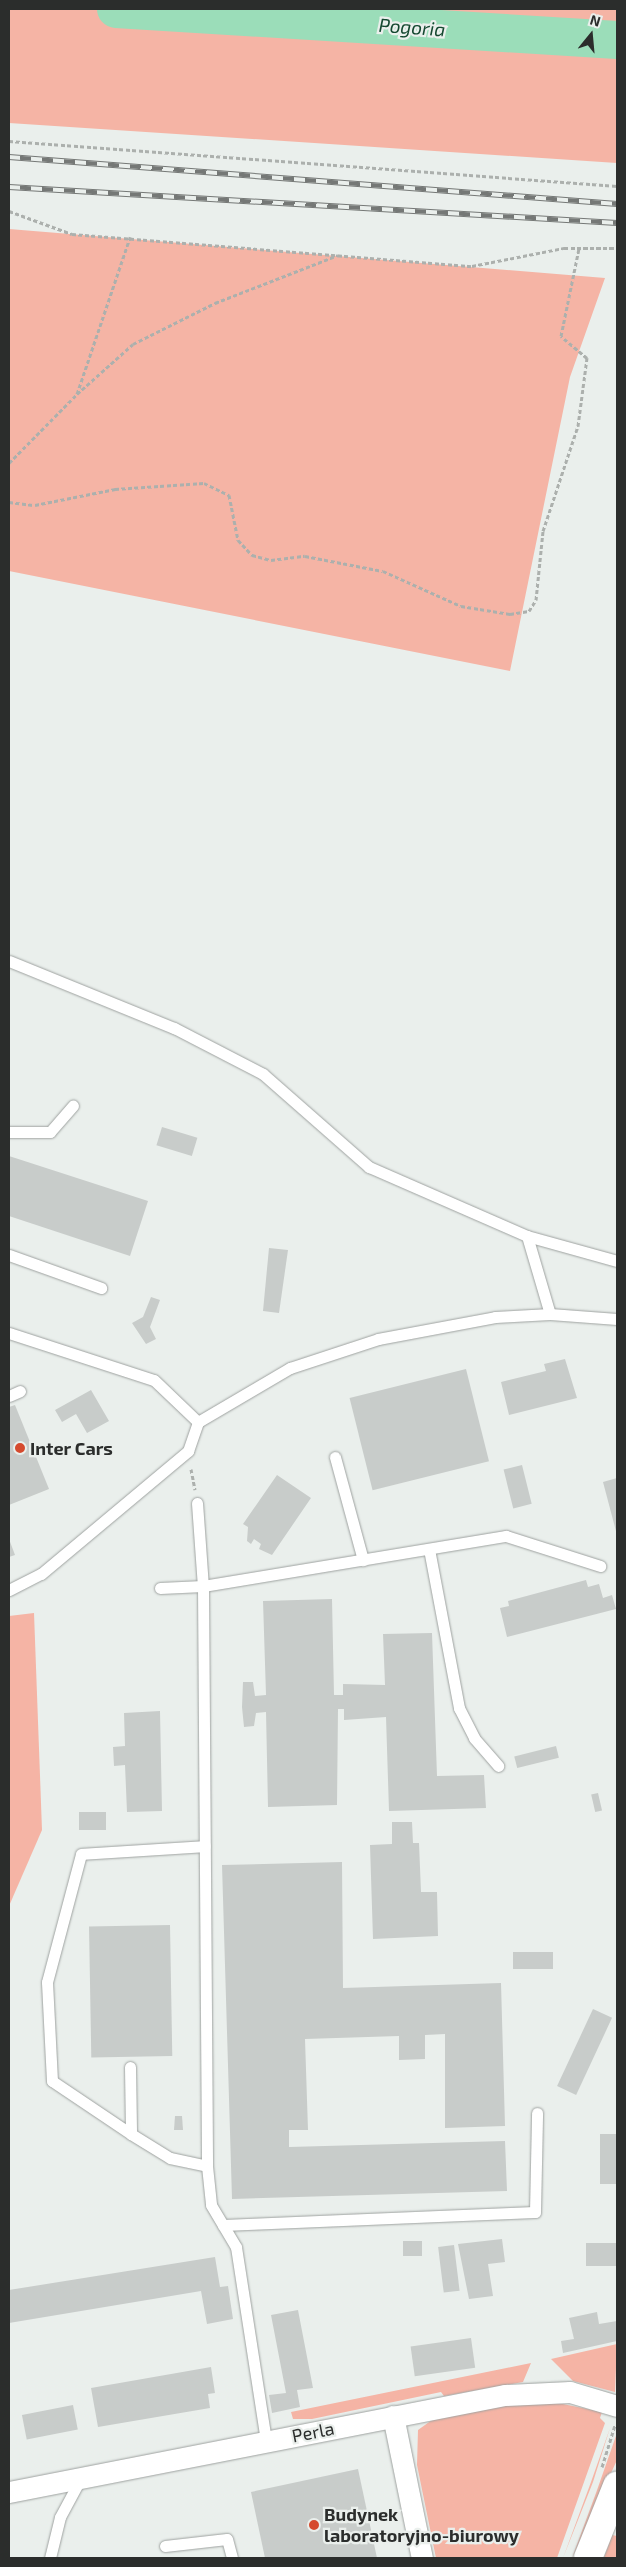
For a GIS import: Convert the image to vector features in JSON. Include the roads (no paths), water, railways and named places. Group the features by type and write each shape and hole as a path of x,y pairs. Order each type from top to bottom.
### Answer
{"street":[{"name":"Perla","path":"9,2492 393,2416 538,2391 582,2394 617,2406"},
{"path":"393,2416 422,2558"},
{"path":"588,2558 617,2486"}],"lane":[{"path":"9,961 174,1028 263,1074 369,1167 527,1236 617,1261"},
{"path":"9,1132 50,1132 73,1106"},
{"path":"527,1236 550,1314"},
{"path":"9,1255 101,1288"},
{"path":"9,1590 41,1574 188,1451 198,1422 290,1368 378,1339 494,1316 550,1314 617,1318"},
{"path":"9,1333 154,1380 198,1422"},
{"path":"9,1396 20,1391"},
{"path":"335,1457 363,1560"},
{"path":"198,1503 203,1586 207,2166 211,2205 236,2247 266,2441"},
{"path":"160,1588 203,1586 506,1536 600,1566"},
{"path":"429,1549 459,1708 474,1738 498,1766"},
{"path":"205,1846 81,1854 47,1982 52,2081 170,2158 207,2166"},
{"path":"130,2067 131,2134"},
{"path":"223,2225 535,2212 537,2113"},
{"path":"50,2558 60,2517 81,2478"},
{"path":"165,2546 228,2539 232,2558"}],"waterway":[{"name":"Pogoria","path":"116,9 617,40"}],"railway":[{"path":"9,157 617,204"},
{"path":"9,187 617,223"}],"place":[{"name":"Inter Cars","path":"20,1448"},
{"name":"Budynek laboratoryjno-biurowy","path":"314,2525"}]}
